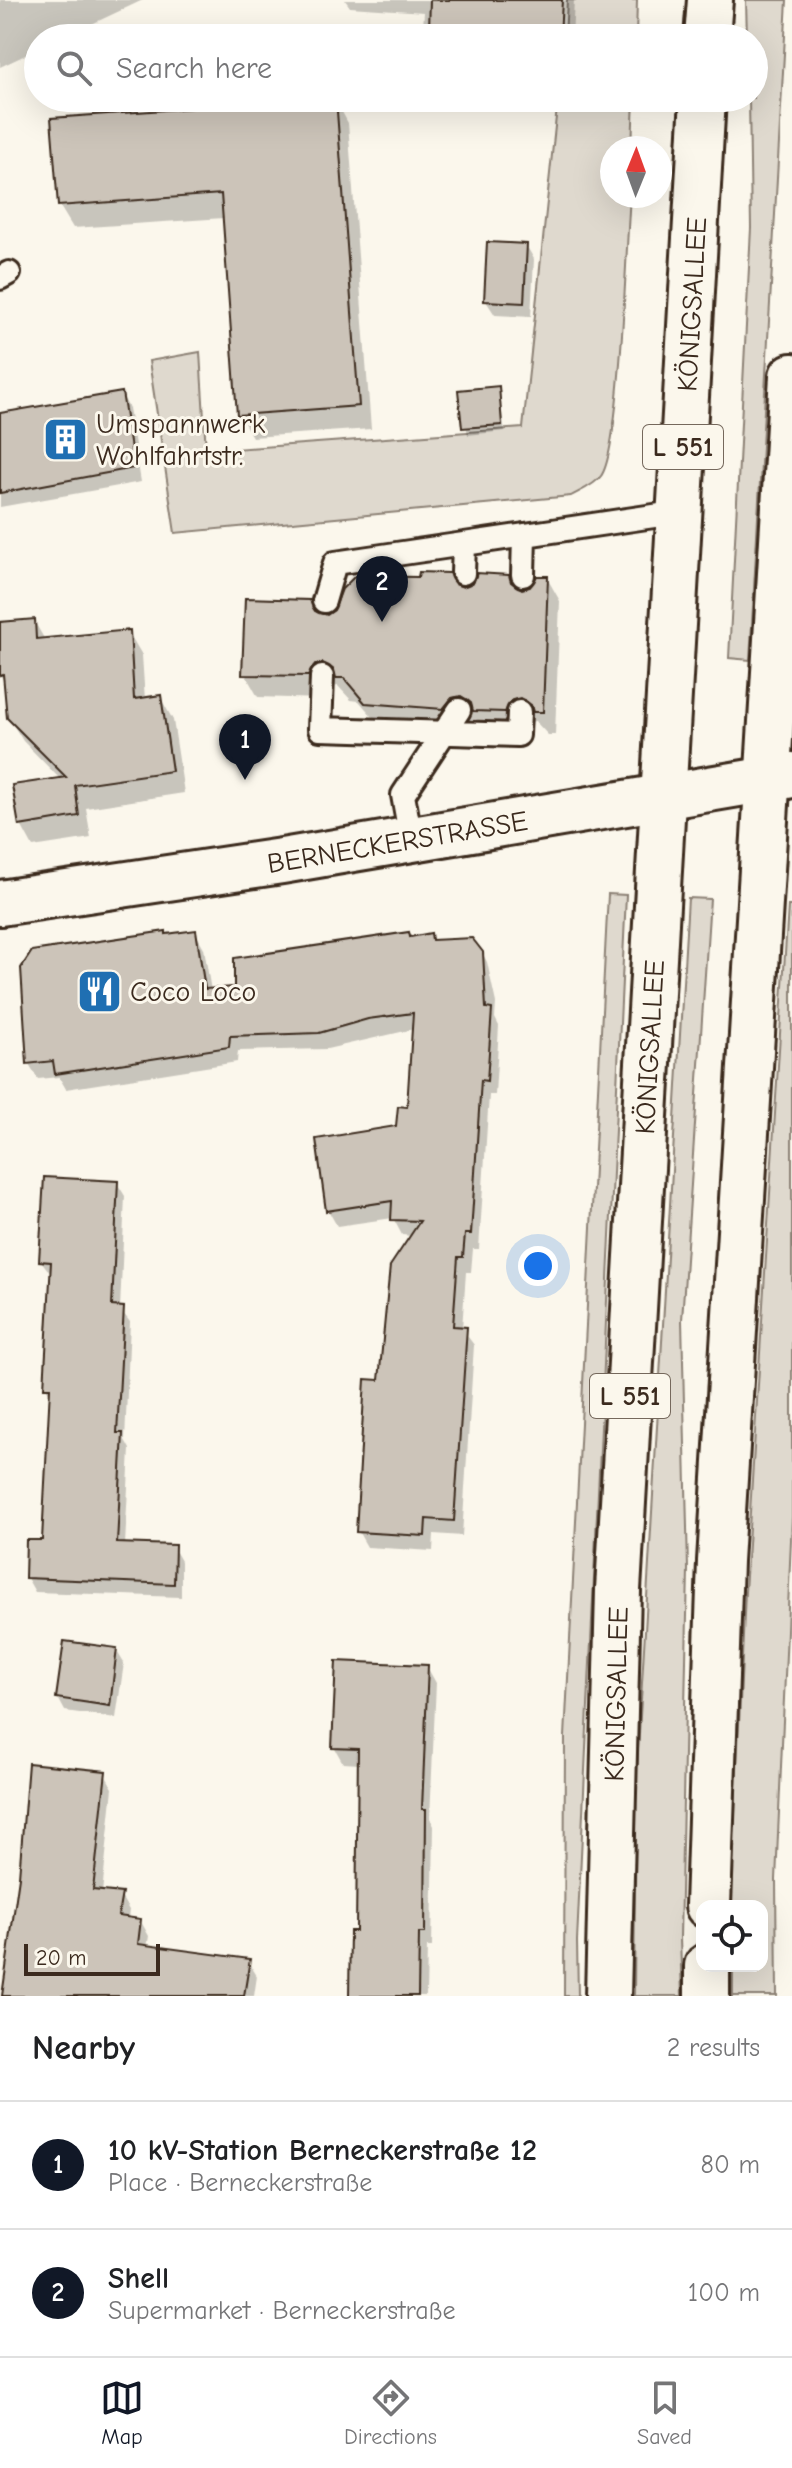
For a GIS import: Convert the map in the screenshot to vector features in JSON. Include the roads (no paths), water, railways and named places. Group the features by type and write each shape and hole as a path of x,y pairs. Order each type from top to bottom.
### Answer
{"main road":[{"path":"708,24 710,0"},
{"name":"KÖNIGSALLEE","path":"608,1996 618,1590 702,112"},
{"path":"708,1900 714,1672 780,777 792,376"},
{"name":"BERNECKERSTRASSE","path":"0,903 780,777"},
{"path":"707,1972 707,1996"}],"lane":[{"path":"324,601 335,563 681,512"},
{"path":"523,575 524,535"},
{"path":"463,573 464,544"},
{"path":"322,677 320,729 518,735 519,712"},
{"path":"411,839 403,795 447,733 459,710"}],"place":[{"name":"Umspannwerk Wohlfahrtstr.","path":"65,439"},
{"name":"Shell","path":"382,622"},
{"name":"10 kV-Station Berneckerstraße 12","path":"245,780"},
{"name":"Coco Loco","path":"99,991"}]}
